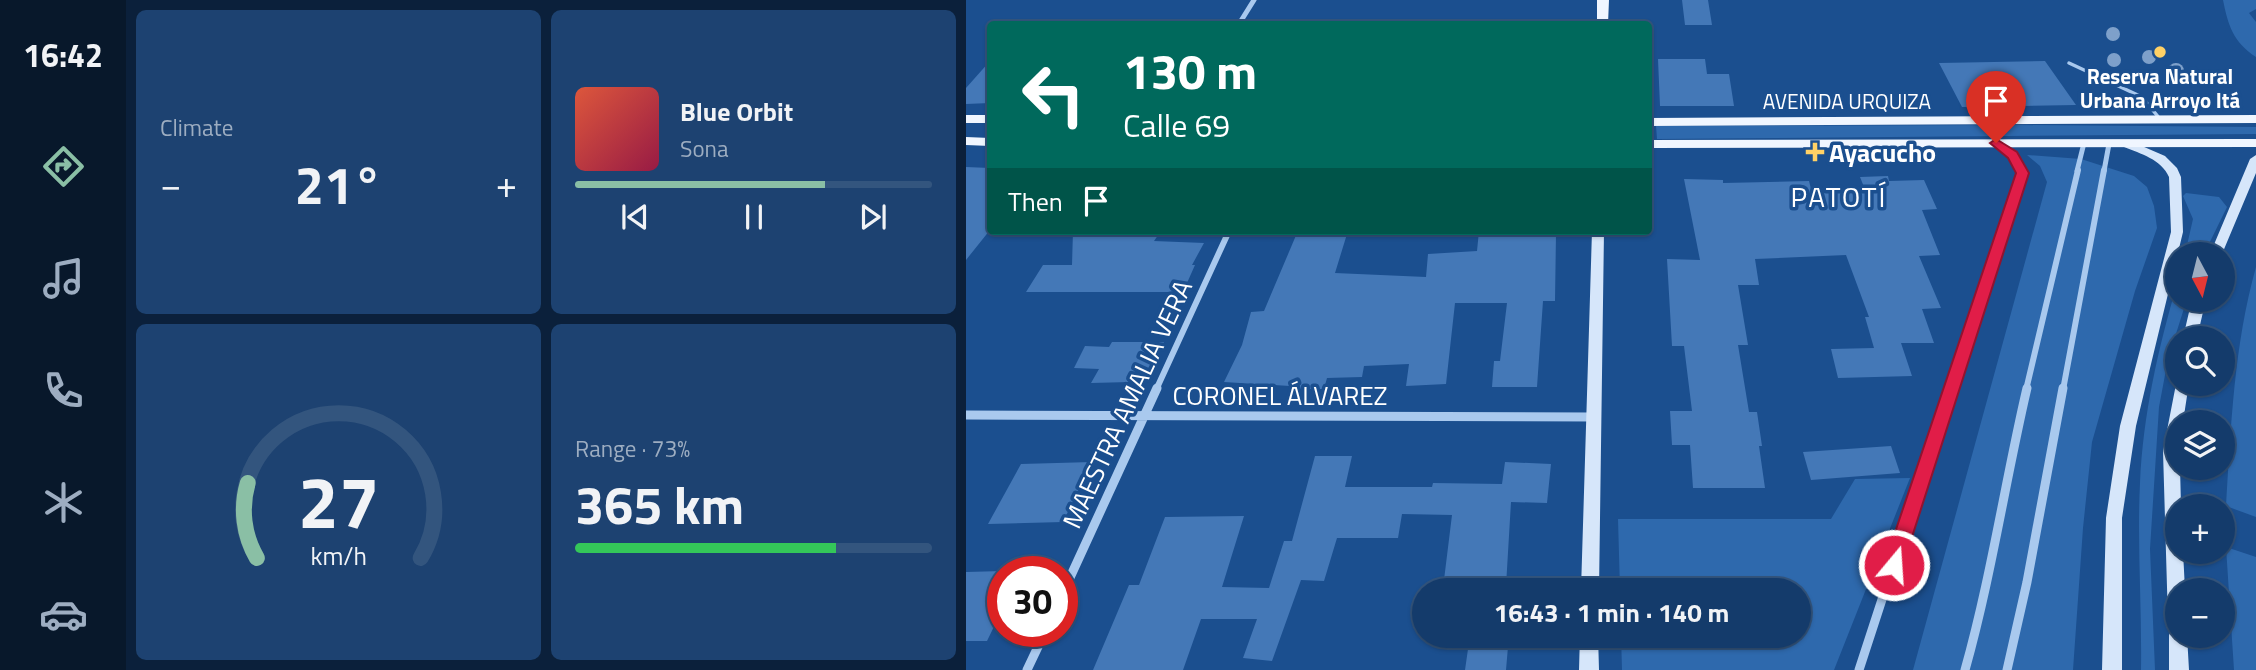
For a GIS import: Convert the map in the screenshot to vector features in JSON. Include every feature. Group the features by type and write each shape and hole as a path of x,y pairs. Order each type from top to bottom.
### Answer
{"main road":[{"path":"1603,0 1603,21"},
{"path":"966,119 987,119"},
{"name":"AVENIDA URQUIZA","path":"1652,122 2256,119"},
{"path":"966,141 987,142"},
{"name":"AVENIDA URQUIZA","path":"1652,144 2256,143"},
{"path":"2112,670 2115,519 2128,426 2177,232 2175,177 2171,168 2161,159 2128,144"},
{"path":"2221,242 2256,159"},
{"path":"1590,578 1598,235"},
{"path":"2175,578 2171,451 2180,396"},
{"path":"1589,670 1590,648"},
{"path":"2178,648 2179,670"}],"street":[{"path":"1240,21 1254,0"},
{"path":"1859,670 2022,173 2013,155 1996,143"},
{"path":"1965,670 1980,617 2006,478 2084,143"},
{"path":"2007,670 2029,572 2109,144"},
{"name":"MAESTRA AMALIA VERA","path":"1078,560 1227,235"},
{"name":"CORONEL ÁLVAREZ","path":"966,415 1594,417"},
{"path":"1027,670 1038,647"}],"lane":[{"path":"2070,64 2142,97 2162,121"}],"shaded area":[{"path":"2223,0 2256,0 2256,9 2249,13 2256,22 2256,57 2237,39"},
{"path":"1656,126 2256,127 2256,134 1657,139"},
{"path":"2027,155 2081,159 2134,176 2147,187 2154,206 2157,228 2135,291 2092,442 2073,670 1913,670 2047,182 2040,166"},
{"path":"2186,193 2219,197 2227,207 2210,242 2188,242 2193,219 2183,196"},
{"path":"2256,267 2256,517 2235,509 2235,494 2227,494 2228,480 2235,480 2235,410 2233,410 2238,356"},
{"path":"2170,312 2183,312 2178,326 2166,326"},
{"path":"2165,329 2165,375 2159,407 2150,549 2155,670 2141,670 2140,483 2152,382"},
{"path":"1910,478 1834,670 1622,670 1621,648 1811,648 1811,578 1620,578 1618,519 1831,519 1855,479"},
{"path":"2235,550 2256,557 2256,670 2234,670 2235,578 2228,578 2227,564 2235,564"}],"building":[{"path":"1682,0 1708,0 1712,25 1685,25"},
{"path":"1658,59 1705,59 1707,74 1729,74 1734,106 1660,106"},
{"path":"2045,61 2076,105 1962,107 1939,63"},
{"path":"987,64 987,103 966,104 966,88"},
{"path":"966,167 987,168 987,234 966,260"},
{"path":"1888,176 1889,181 1924,180 1937,209 1922,210 1940,255 1919,256 1941,308 1922,309 1934,343 1901,343 1912,376 1838,378 1831,349 1874,348 1865,317 1869,317 1846,255 1755,259 1759,285 1738,285 1748,345 1738,345 1749,412 1757,412 1765,488 1693,488 1690,445 1672,445 1670,411 1692,411 1684,346 1672,346 1667,259 1700,260 1684,179 1723,180 1723,183 1809,181 1811,189 1864,187 1860,177"},
{"path":"1073,235 1158,235 1154,241 1204,243 1192,265 1195,265 1183,292 1026,292 1043,265 1072,265"},
{"path":"1296,235 1347,235 1335,273 1426,277 1428,254 1477,251 1479,235 1556,235 1555,301 1543,301 1537,387 1492,387 1494,361 1500,361 1507,303 1455,303 1446,384 1406,386 1409,364 1364,366 1362,377 1327,378 1324,389 1289,389 1290,386 1224,382 1242,345 1251,312 1264,311"},
{"path":"1112,342 1164,342 1151,371 1135,371 1130,382 1091,383 1099,369 1074,368 1085,346 1109,347"},
{"path":"1891,446 1900,473 1811,480 1803,452"},
{"path":"1315,456 1352,456 1345,487 1432,487 1433,483 1502,484 1505,462 1551,464 1547,503 1511,502 1506,578 1444,578 1452,515 1402,514 1398,538 1337,538 1324,581 1301,580 1272,661 1243,658 1257,619 1201,619 1183,670 1093,670 1129,585 1139,585 1165,517 1244,516 1222,587 1269,588 1284,541 1292,541"},
{"path":"1092,462 1063,522 988,524 1021,464"},
{"path":"987,571 987,641 966,641 966,572"},
{"path":"1468,648 1508,648 1506,670 1465,670"}],"place":[{"name":"Reserva Natural Urbana Arroyo Itá","path":"2160,52"},
{"name":"Ayacucho","path":"1815,152"}],"district":[{"name":"PATOTÍ","path":"1839,196"}],"route":[{"path":"1894,565 2022,173 2013,155 1996,143"}]}
